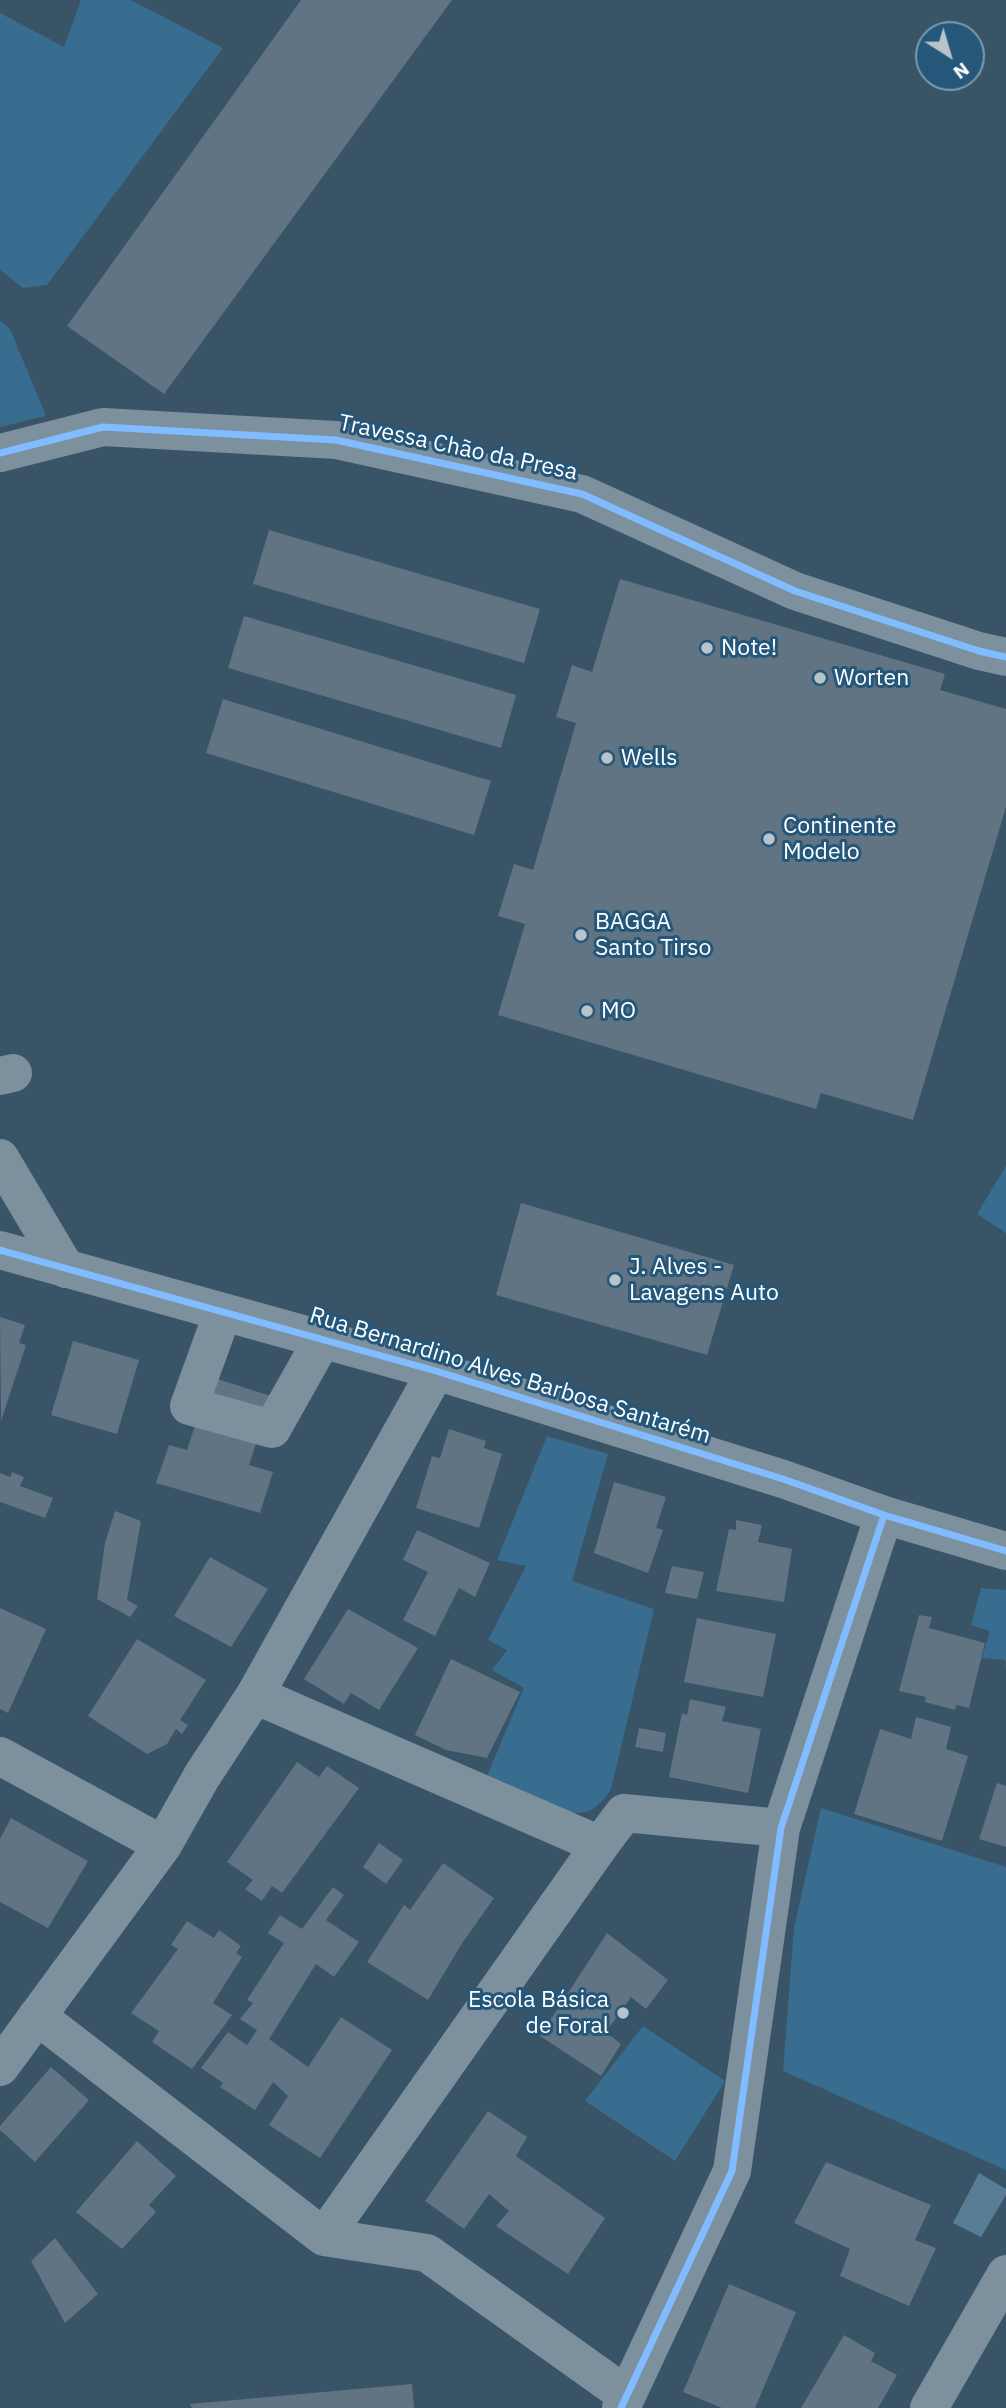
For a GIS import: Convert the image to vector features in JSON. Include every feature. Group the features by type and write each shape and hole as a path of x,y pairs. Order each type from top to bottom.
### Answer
{"street":[{"name":"Travessa Chão da Presa","path":"0,453 103,427 336,440 582,494 794,591 1006,657"},
{"path":"0,1158 66,1269"},
{"name":"Rua Bernardino Alves Barbosa Santarém","path":"0,1250 436,1371 783,1479 884,1515 1006,1551"},
{"path":"223,1312 189,1406 272,1429 322,1340"},
{"path":"0,2067 163,1844 202,1776 255,1695 436,1371"},
{"path":"37,2016 324,2237 427,2253 623,2402 732,2171 782,1828 884,1515"},
{"path":"255,1695 600,1845"},
{"path":"0,1756 163,1844"},
{"path":"324,2237 624,1812 782,1828"},
{"path":"929,2408 1006,2274"}],"shaded area":[{"path":"81,0 131,0 223,48 47,285 23,288 0,270 0,13 64,47"},
{"path":"0,321 10,329 46,416 0,427"},
{"path":"1006,1166 1006,1233 977,1214"},
{"path":"547,1436 608,1454 572,1581 654,1609 611,1789 594,1808 577,1813 551,1806 487,1776 524,1688 492,1670 507,1650 488,1640 526,1566 497,1560"},
{"path":"981,1588 1006,1590 1006,1668 1005,1660 982,1658 990,1631 971,1625"},
{"path":"821,1808 1006,1867 1006,2170 783,2071 794,1928"},
{"path":"643,2026 725,2081 675,2161 585,2101"},
{"path":"979,2173 1006,2189 1006,2195 981,2237 953,2223"}],"building":[{"path":"301,0 452,0 164,394 67,326"},
{"path":"269,530 540,609 524,663 253,584"},
{"name":"Continente Modelo","path":"620,579 945,674 940,690 1006,709 1006,807 913,1120 821,1093 816,1109 498,1015 525,924 498,916 514,864 533,870 576,723 556,717 572,665 592,672"},
{"path":"244,616 516,695 501,748 228,668"},
{"path":"223,699 491,781 474,835 206,753"},
{"name":"J. Alves - Lavagens Auto","path":"521,1203 734,1265 707,1355 496,1295"},
{"path":"0,1317 25,1325 19,1343 26,1345 1,1421"},
{"path":"73,1341 139,1360 117,1434 51,1415"},
{"path":"211,1377 271,1396 249,1465 273,1472 260,1513 156,1483 169,1445 187,1450"},
{"path":"449,1429 486,1441 484,1448 502,1454 479,1528 416,1508 432,1456 440,1458"},
{"path":"12,1472 24,1477 20,1486 53,1498 45,1518 0,1502 0,1473 10,1477"},
{"path":"614,1482 666,1497 656,1528 663,1530 648,1573 594,1553"},
{"path":"115,1511 141,1521 127,1600 138,1606 130,1617 97,1599 105,1543"},
{"path":"736,1520 762,1525 758,1542 792,1549 784,1602 716,1591 729,1529 736,1530"},
{"path":"417,1530 490,1563 475,1597 459,1588 435,1636 403,1620 428,1572 403,1560"},
{"path":"210,1557 268,1589 231,1647 174,1616"},
{"path":"672,1566 704,1572 697,1599 665,1593"},
{"path":"0,1608 46,1629 8,1713 0,1709"},
{"path":"348,1609 418,1648 379,1710 351,1693 344,1704 304,1679"},
{"path":"919,1615 932,1617 929,1628 985,1643 969,1708 956,1705 955,1710 925,1702 926,1697 899,1691"},
{"path":"697,1618 776,1634 763,1697 684,1682"},
{"path":"137,1639 206,1680 180,1720 188,1725 182,1734 176,1729 167,1744 147,1754 88,1716"},
{"path":"451,1659 520,1692 487,1758 446,1750 415,1735"},
{"path":"690,1699 726,1707 722,1721 761,1729 748,1793 669,1777 682,1713 687,1715"},
{"path":"916,1717 951,1727 946,1749 968,1756 942,1841 854,1814 880,1729 911,1739"},
{"path":"639,1728 666,1733 663,1752 635,1747"},
{"path":"297,1762 319,1777 327,1766 359,1788 282,1893 272,1886 262,1901 245,1889 253,1880 227,1862"},
{"path":"997,1783 1006,1786 1006,1847 979,1839"},
{"path":"11,1818 88,1861 48,1928 0,1902 0,1839"},
{"path":"379,1843 403,1860 386,1884 363,1867"},
{"path":"443,1863 494,1898 461,1945 428,2000 367,1962 404,1905 410,1910"},
{"path":"333,1887 344,1895 326,1920 359,1942 334,1977 316,1964 269,2039 308,2067 341,2017 392,2050 320,2158 269,2125 288,2096 273,2082 255,2110 220,2087 223,2083 201,2068 228,2032 247,2045 257,2030 240,2019 253,2003 247,2000 284,1943 268,1933 280,1915 302,1929"},
{"path":"187,1921 214,1938 219,1930 241,1946 236,1953 242,1957 213,2003 232,2015 192,2069 152,2042 159,2031 131,2013 178,1949 171,1945"},
{"path":"607,1933 668,1980 646,2009 631,1997 606,2032 621,2044 601,2076 540,2036"},
{"path":"51,2067 89,2100 35,2162 0,2130 0,2126"},
{"path":"488,2111 527,2137 516,2156 605,2218 568,2274 496,2226 509,2211 489,2194 464,2229 425,2201"},
{"path":"137,2141 176,2176 149,2205 156,2212 122,2249 76,2212"},
{"path":"826,2162 931,2205 915,2240 936,2248 909,2306 840,2276 850,2249 794,2223"},
{"path":"55,2238 98,2294 65,2323 31,2261"},
{"path":"729,2284 796,2312 755,2408 722,2408 683,2392"},
{"path":"844,2335 875,2353 871,2361 897,2375 878,2408 801,2408"},
{"path":"412,2384 414,2408 192,2408 190,2404"}],"cycle path":[{"path":"0,453 103,427 336,440 582,494 795,591 979,651 1006,657"},
{"path":"0,1250 436,1371 783,1479 884,1515 1006,1551"},
{"path":"621,2408 732,2171 781,1828 884,1515"}],"place":[{"name":"Note!","path":"707,648"},
{"name":"Worten","path":"820,678"},
{"name":"Wells","path":"607,758"},
{"name":"Continente Modelo","path":"769,839"},
{"name":"BAGGA Santo Tirso","path":"581,935"},
{"name":"MO","path":"587,1011"},
{"name":"J. Alves - Lavagens Auto","path":"615,1280"},
{"name":"Escola Básica de Foral","path":"623,2013"}]}
